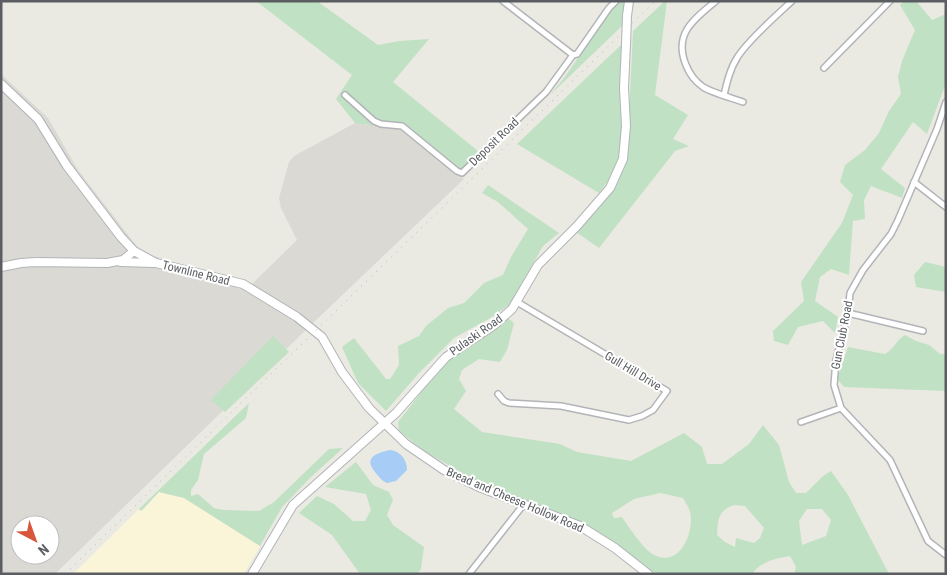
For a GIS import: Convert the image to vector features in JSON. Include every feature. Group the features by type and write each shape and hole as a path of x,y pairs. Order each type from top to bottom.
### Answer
{"main road":[{"name":"Pulaski Road","path":"252,574 292,504 408,400 446,357 494,325 512,310 538,265 577,226 610,188 623,159 626,126 624,88 629,1"},
{"name":"Townline Road","path":"1,84 38,118 71,172 134,251 156,263 242,284 298,318 322,337 342,372 369,408 384,422"},
{"path":"119,261 127,258 134,251"},
{"path":"1,267 36,262 94,263 119,261 156,263"},
{"name":"Bread and Cheese Hollow Road","path":"384,422 406,444 444,470 479,487 580,526 615,548 648,574"}],"street":[{"path":"504,1 573,55"},
{"name":"Deposit Road","path":"345,95 374,121 381,124 402,126 457,171 462,173 546,92 573,55 577,54 608,8 616,1"},
{"path":"716,1 687,28 683,41 682,55 687,68 703,87 743,102"},
{"path":"724,95 737,57 792,1"},
{"path":"824,68 890,1"},
{"name":"Gun Club Road","path":"946,102 937,129 890,234 863,270 850,293 848,313 836,360 834,385 841,408 890,460 928,541 946,555"},
{"path":"914,182 946,207"},
{"name":"Gull Hill Drive","path":"498,394 504,401 509,403 561,406 629,420 653,410 666,391 518,302"},
{"path":"848,313 923,331"},
{"path":"800,422 841,408"},
{"path":"469,574 524,504"}],"shaded area":[{"path":"1,74 48,118 78,170 142,253 252,284 297,240 281,208 279,198 289,162 294,156 355,123 402,129 464,179 313,323 55,574 1,574"},
{"path":"159,492 184,498 260,546 244,574 73,574 139,509 142,511"}],"green space":[{"path":"256,1 317,1 378,45 399,41 429,39 393,82 478,151 457,174 402,129 355,123 336,99 352,75"},
{"path":"618,1 626,1 623,25 549,96 564,78"},
{"path":"667,1 655,95 688,115 673,139 689,146 675,151 599,248 576,232 614,190 627,158 633,31"},
{"path":"904,1 916,1 932,20 946,14 946,83 927,134 913,122 881,169 905,188 902,198 871,186 864,200 865,219 853,221 849,275 831,269 820,277 815,301 838,317 835,333 823,321 798,327 788,345 774,341 773,331 804,301 801,282 842,223 853,195 840,182 845,165 865,150 879,133 889,111 901,94 898,77 902,61 915,30 900,5"},
{"path":"622,44 622,138 617,163 611,177 599,193 517,144"},
{"path":"488,185 559,233 543,246 510,304 492,317 454,338 419,373 386,411 358,383 342,347 354,338 386,379 390,379 399,365 398,346 419,336 426,326 448,308 464,303 484,283 503,275 511,257 528,229 498,202 482,193"},
{"path":"925,262 946,267 946,292 916,287 914,275"},
{"path":"508,318 514,323 507,350 500,362 479,359 462,370 459,379 466,391 454,409 482,432 560,444 577,452 631,461 684,433 702,447 707,464 722,464 749,444 763,425 779,445 789,482 796,493 806,493 823,476 831,471 848,495 889,574 794,574 796,567 790,556 764,563 752,574 663,574 648,571 589,529 481,484 426,452 399,431 398,422 441,367","holes":["660,493 683,498 690,512 691,521 687,539 677,554 669,557 661,557 651,553 631,531 622,517 614,518 612,513 634,499","735,505 745,506 764,528 760,538 754,543 736,538 735,547 717,535 720,516 729,507","807,509 822,509 831,520 826,536 802,545 799,521"]},
{"path":"905,335 929,345 940,354 946,354 946,391 844,387 837,379 848,347 885,354"},
{"path":"273,336 289,352 225,412 211,400"},
{"path":"249,403 246,418 204,454 198,480 191,490 191,496 198,494 214,508 259,511 274,502 329,449 343,448 282,507 260,546 184,498 159,492 141,511 139,509"},
{"path":"356,462 373,485 389,492 393,500 387,515 393,525 424,547 421,569 417,574 360,574 332,535 299,513 317,496 334,504 353,521 365,521 371,510 366,494 325,487"}],"water":[{"path":"390,450 397,452 403,457 407,470 396,481 387,483 376,474 370,463 376,454"}],"railway":[{"path":"65,574 655,1"}]}
